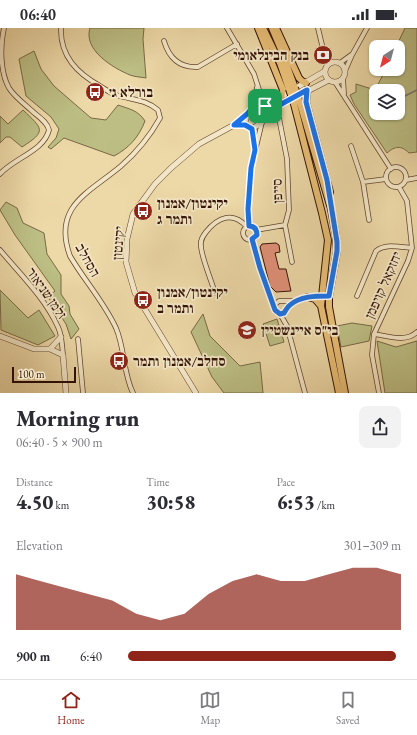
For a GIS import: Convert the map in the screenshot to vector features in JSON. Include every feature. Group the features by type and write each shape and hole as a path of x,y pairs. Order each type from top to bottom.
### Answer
{"main road":[{"path":"258,28 264,38 283,90 281,97"},
{"path":"263,28 292,89"},
{"path":"272,28 280,47 331,209"},
{"path":"276,28 299,78 306,83"},
{"path":"307,90 306,102 327,180 337,251 329,296 329,307 345,393"},
{"path":"297,104 328,240 321,306 339,393"},
{"path":"308,297 315,299 321,306"}],"street":[{"path":"0,174 8,165 40,145 46,139 49,130 44,121 10,90 6,82 3,74 0,54 4,28"},
{"name":"הסחלב","path":"61,28 62,43 68,59 76,69 92,81 114,94 150,103 158,110 160,118 144,142 122,165 82,197 65,222 66,244 70,256 116,329 122,348 127,378 134,393"},
{"path":"227,28 254,74 267,112"},
{"path":"318,28 326,59 329,80"},
{"path":"344,94 343,78 345,72 352,55 368,28"},
{"path":"164,41 170,56 185,66 192,68 198,67 237,44"},
{"path":"257,82 256,103 265,105 306,83 333,62 340,63 352,55"},
{"path":"340,63 345,72"},
{"path":"335,82 343,78"},
{"path":"256,230 257,235 252,239 244,237 243,232 248,226 251,168 262,122 267,112 307,90 329,80 335,82 391,168"},
{"name":"יקינטון","path":"196,393 135,293 126,262 127,239 133,214 155,184 182,157 199,144 234,125 247,114 256,103"},
{"path":"247,114 245,125 252,129"},
{"name":"סייפן","path":"279,118 286,160 289,210 285,225 292,262"},
{"path":"252,129 262,122"},
{"name":"יקינטון","path":"234,125 245,125"},
{"path":"252,129 255,150"},
{"path":"351,146 364,182 369,220"},
{"path":"386,179 387,173 391,168"},
{"path":"391,168 401,168 406,173 406,180"},
{"path":"386,179 393,187 400,187 406,180 417,178"},
{"path":"364,182 386,179"},
{"name":"יחזקאל קויפמן","path":"379,393 372,355 374,334 408,261 412,248 407,201 400,187"},
{"path":"215,293 201,246 202,237 211,226 219,219 234,218 239,219 256,230 285,225"},
{"path":"252,239 260,268 276,312 280,314 287,326 305,393"},
{"path":"357,296 376,251 379,248 384,246 412,248"},
{"name":"זלמן שניאור","path":"1,251 12,262 38,296 59,328 63,355"},
{"path":"269,291 286,304 287,308"},
{"path":"274,305 281,301 296,301 308,297 329,296"},
{"path":"280,314 286,311 287,308 296,301"},
{"path":"374,334 408,338 417,332"},
{"path":"0,336 34,349 50,349 63,355 66,393"},
{"path":"50,349 61,337"},
{"path":"78,339 83,393"}],"green space":[{"path":"90,28 144,28 143,39 146,78 132,76 123,72 101,57 91,44 89,36"},
{"path":"405,28 417,28 417,152 409,153 398,147 387,153 354,104 350,95 356,92 356,84 369,88 369,120 405,120 405,84 378,84 382,76 405,76 405,40 399,40"},
{"path":"34,51 41,69 54,86 91,118 106,120 118,105 133,110 139,114 145,121 133,142 114,156 64,138 51,149 48,147 56,138 59,129 51,117 26,96 19,59"},
{"path":"23,110 38,126 39,133 30,142 22,147 10,137 6,137 0,143 0,116 8,124"},
{"path":"6,202 17,208 23,223 44,233 47,254 61,275 61,294 69,306 70,314 79,329 71,339 66,324 48,297 55,291 15,235 0,210"},
{"path":"0,290 28,318 39,310 55,336 38,345 1,330"},
{"path":"203,314 210,336 240,366 260,362 263,393 224,393 212,377 191,332"},
{"path":"277,319 284,342 270,346 263,324"},
{"path":"352,323 372,326 369,341 341,347 337,326"},
{"path":"377,341 396,347 417,341 417,393 385,393"}],"building":[{"path":"276,243 279,245 280,252 275,253 279,269 286,269 291,291 276,292 270,286 260,247 262,244"}],"waterway":[{"path":"405,96 417,90"}],"place":[{"name":"בנק הבינלאומי","path":"323,55"},
{"name":"בורלא ג׳","path":"95,92"},
{"name":"יקינטון/אמנון ותמר ג","path":"143,211"},
{"name":"יקינטון/אמנון ותמר ב","path":"143,300"},
{"name":"בי\"ס איינשטיין","path":"247,330"},
{"name":"סחלב/אמנון ותמר","path":"119,361"}],"route":[{"path":"307,90 306,102 327,180 337,242 337,251 329,296 308,297 296,301 287,308 284,313 280,314 276,312 274,308 260,268 252,239 256,237 257,232 255,228 249,226 248,209 251,168 255,150 252,129 245,125 234,125 247,114 256,103 263,104 265,106 267,112 307,90"}]}
